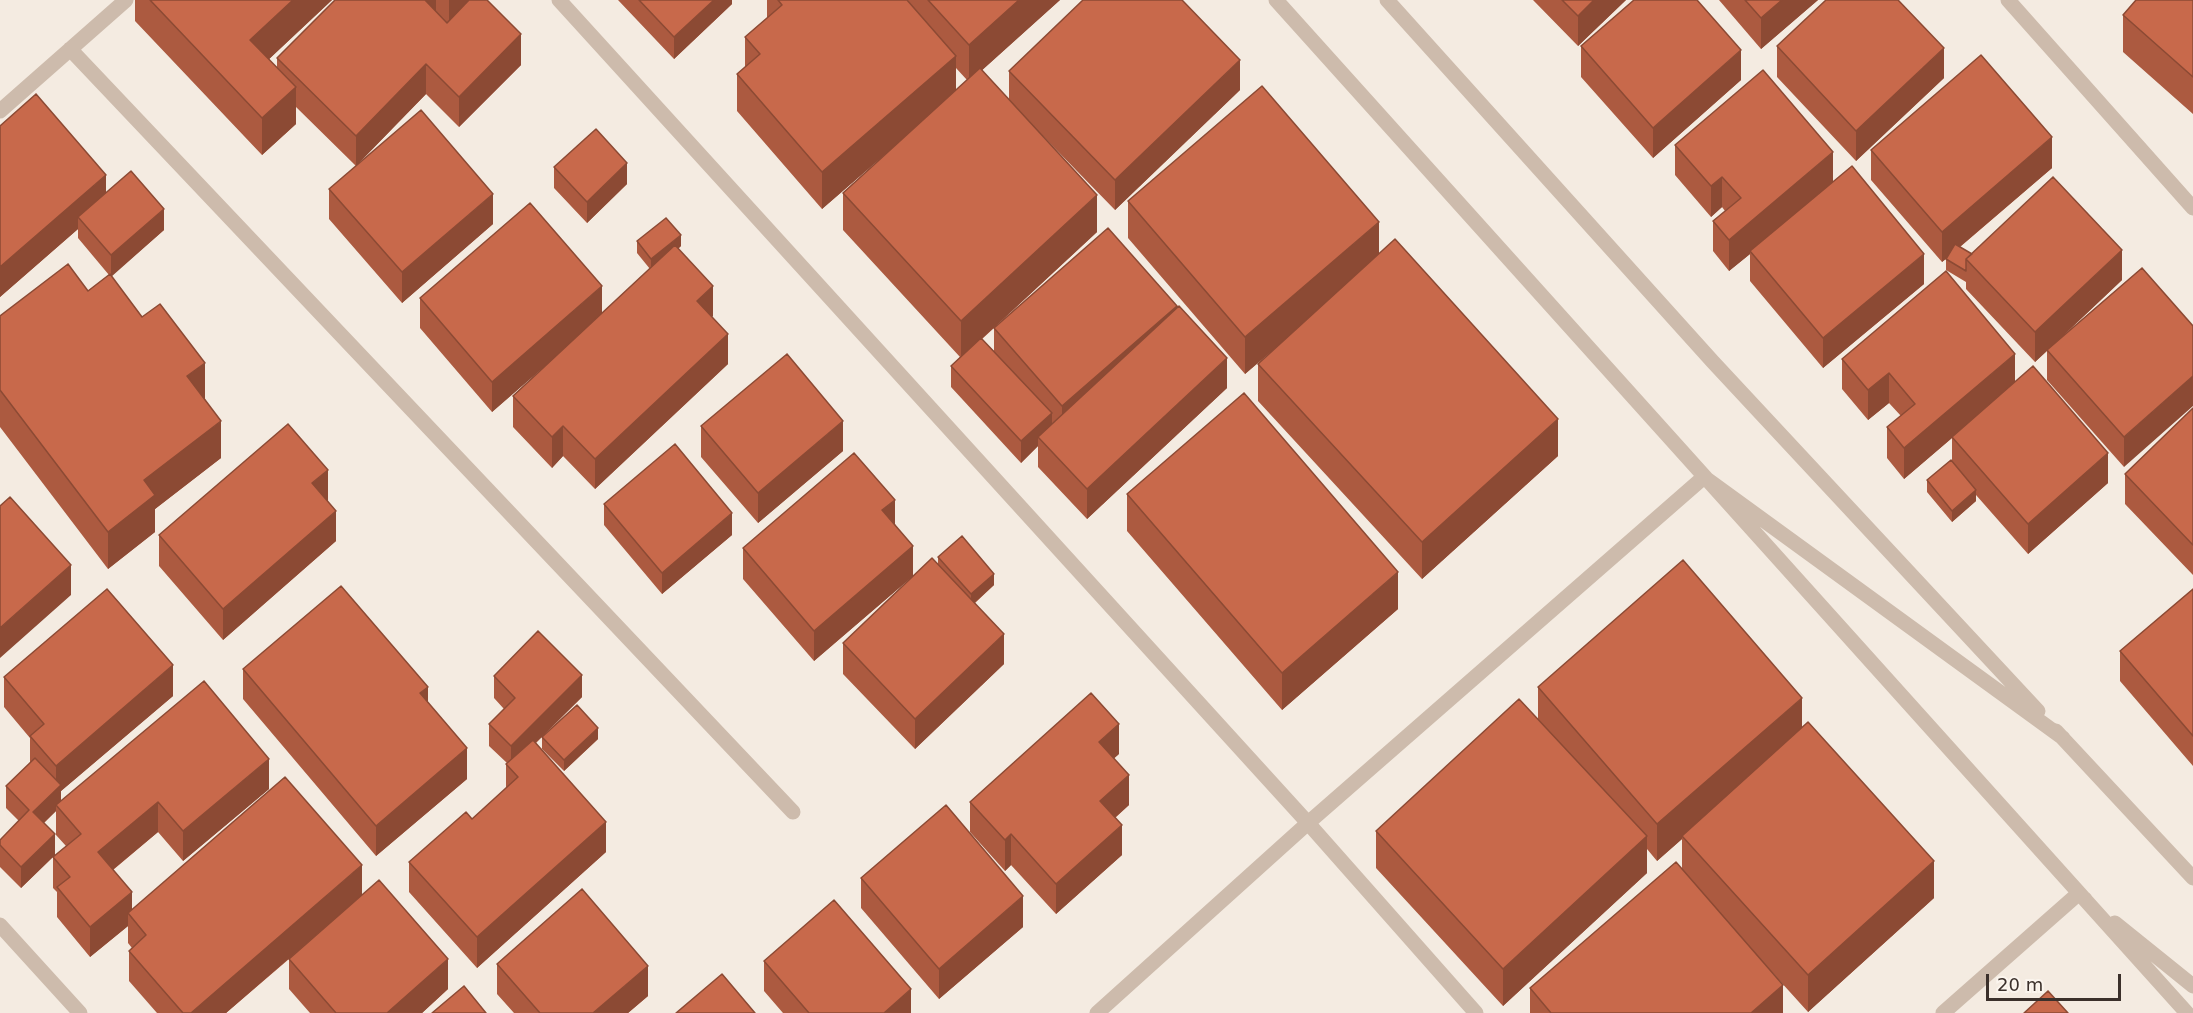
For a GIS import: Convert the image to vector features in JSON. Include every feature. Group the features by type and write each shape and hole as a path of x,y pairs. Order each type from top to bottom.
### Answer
{"street":[{"path":"0,111 126,0"},
{"path":"559,0 1308,823 1476,1013"},
{"path":"1276,0 2187,1013"},
{"path":"1388,0 1713,362 2193,878"},
{"path":"2008,0 2193,208"},
{"path":"70,49 793,812"},
{"path":"1097,1013 1308,823 1704,477"},
{"path":"1704,477 2063,738"},
{"path":"2078,894 2193,986"},
{"path":"1943,1013 2078,894"},
{"path":"0,925 80,1013"}],"building":[{"path":"150,0 293,0 250,40 296,87 262,118"},
{"path":"335,0 425,0 447,23 469,0 487,0 521,34 459,97 426,64 356,136 277,58"},
{"path":"639,0 714,0 674,37"},
{"path":"778,0 907,0 956,56 822,172 737,74 760,54 745,37 782,5"},
{"path":"928,0 1019,0 969,45"},
{"path":"1083,0 1182,0 1240,60 1115,180 1009,71"},
{"path":"1562,0 1594,0 1578,16"},
{"path":"1634,0 1697,0 1741,50 1653,128 1581,46"},
{"path":"1745,0 1782,0 1761,18"},
{"path":"1826,0 1898,0 1944,48 1856,131 1777,46"},
{"path":"2136,0 2193,0 2193,77 2123,15"},
{"path":"1981,55 2052,137 1942,232 1871,150"},
{"path":"980,68 1097,195 961,321 843,193"},
{"path":"1763,70 1833,152 1729,240 1713,221 1741,198 1722,177 1711,186 1675,145"},
{"path":"1262,86 1379,222 1245,337 1128,201"},
{"path":"36,94 106,175 0,267 0,126"},
{"path":"421,110 493,194 402,272 329,189"},
{"path":"596,129 627,163 587,202 554,167"},
{"path":"1852,166 1924,254 1823,338 1750,251"},
{"path":"131,171 164,209 111,255 78,217"},
{"path":"2053,177 2122,250 2035,332 1966,259"},
{"path":"530,203 602,286 492,382 420,298"},
{"path":"666,218 681,235 651,259 637,241"},
{"path":"1108,228 1177,306 1062,406 994,328"},
{"path":"1395,239 1558,419 1422,542 1258,364"},
{"path":"1955,244 1972,254 1966,259 1966,271 1946,259"},
{"path":"675,245 713,286 697,301 728,334 595,459 563,426 552,437 513,396"},
{"path":"68,264 88,291 110,274 142,317 160,304 205,363 187,376 221,421 144,480 155,495 108,532 0,390 0,316"},
{"path":"2142,268 2193,326 2193,376 2124,437 2047,350"},
{"path":"1946,271 2015,354 1904,448 1887,427 1915,404 1889,373 1868,390 1842,359"},
{"path":"1179,306 1227,358 1087,489 1038,437"},
{"path":"981,338 1052,413 1021,441 951,366"},
{"path":"787,354 843,421 758,493 701,426"},
{"path":"2033,366 2108,453 2028,524 1952,437"},
{"path":"1244,393 1398,572 1282,673 1127,494"},
{"path":"2193,408 2193,545 2125,474"},
{"path":"288,424 328,470 312,483 336,511 223,609 159,535"},
{"path":"675,444 732,513 662,573 604,504"},
{"path":"854,453 895,500 882,510 913,546 814,631 743,548"},
{"path":"1951,460 1976,490 1952,511 1927,480"},
{"path":"10,497 71,565 0,628 0,506"},
{"path":"962,536 994,574 971,594 938,557"},
{"path":"932,558 1004,634 915,719 843,643"},
{"path":"1683,560 1802,698 1657,824 1538,687"},
{"path":"341,586 428,687 420,693 467,748 376,826 243,669"},
{"path":"107,589 173,665 56,766 30,736 44,724 4,677"},
{"path":"2193,589 2193,736 2120,651"},
{"path":"538,631 582,675 511,746 489,724 515,698 494,676"},
{"path":"204,681 269,759 183,831 158,802 98,852 132,892 90,927 57,887 70,877 53,857 81,834 56,805"},
{"path":"1091,693 1119,724 1099,742 1129,775 1100,801 1122,825 1056,884 1011,834 1005,840 970,802"},
{"path":"1519,699 1647,836 1503,969 1376,831"},
{"path":"577,705 598,728 564,760 542,737"},
{"path":"1808,722 1934,861 1808,975 1682,836"},
{"path":"533,740 606,822 477,937 409,862 466,812 472,819 518,777 506,764"},
{"path":"35,758 61,785 33,812 55,834 21,867 0,845 0,840 29,810 6,786"},
{"path":"285,777 362,865 191,1013 183,1013 129,951 146,935 128,913"},
{"path":"946,805 1023,896 939,969 861,878"},
{"path":"1676,862 1783,985 1751,1013 1551,1013 1530,988"},
{"path":"379,880 448,959 387,1013 336,1013 289,959"},
{"path":"582,889 648,966 593,1013 540,1013 497,964"},
{"path":"834,900 911,989 884,1013 809,1013 764,961"},
{"path":"722,974 755,1013 676,1013"},
{"path":"464,986 486,1013 432,1013"},
{"path":"2048,991 2068,1013 2024,1013"}]}
